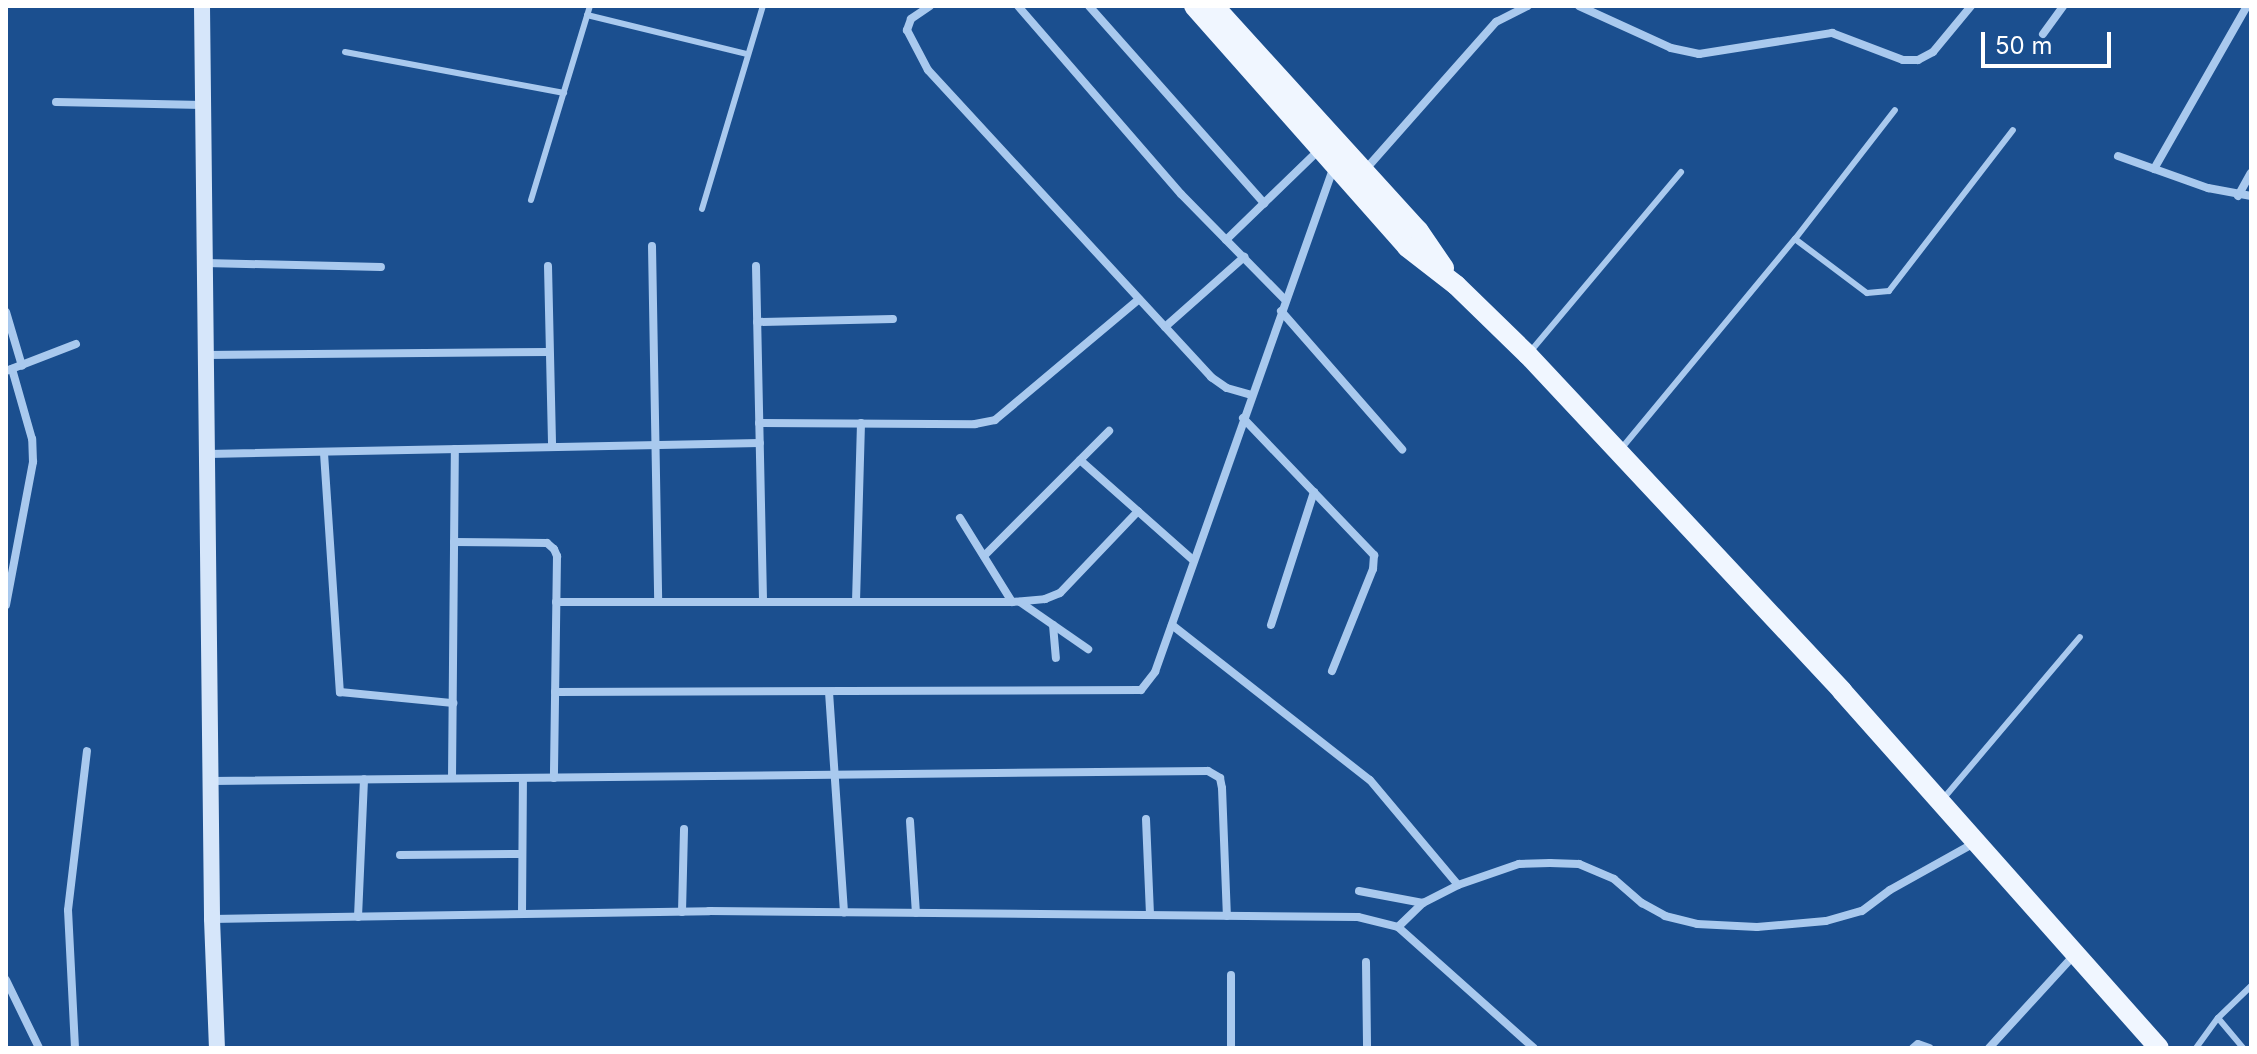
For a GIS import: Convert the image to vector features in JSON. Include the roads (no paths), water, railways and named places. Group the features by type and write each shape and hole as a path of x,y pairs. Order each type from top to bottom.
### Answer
{"main road":[{"path":"202,6 212,919 217,1048"},
{"path":"1194,6 1407,247 1456,285 1528,355 1619,452 1940,802 2156,1047"},
{"path":"1214,6 1418,230 1456,285"}],"street":[{"path":"930,6 911,19 907,30 928,70 1211,377 1227,388 1252,395"},
{"path":"1018,6 1161,171 1285,300"},
{"path":"1089,6 1264,203"},
{"path":"1364,171 1496,22 1528,6"},
{"path":"1579,6 1671,48 1699,54 1832,33 1903,60 1918,60 1933,52 1971,6"},
{"path":"2043,34 2063,6"},
{"path":"2154,169 2247,6"},
{"path":"56,102 203,105"},
{"path":"1226,240 1321,148"},
{"path":"2118,156 2238,196 2251,196"},
{"path":"555,692 1141,690 1155,672 1335,164"},
{"path":"2238,196 2251,173"},
{"path":"652,246 658,602"},
{"path":"1165,327 1244,257"},
{"path":"205,263 381,267"},
{"path":"548,266 552,447"},
{"path":"756,266 763,602"},
{"path":"759,423 975,424 995,420 1139,299"},
{"path":"1281,311 1402,449"},
{"path":"6,312 22,366"},
{"path":"757,322 893,319"},
{"path":"7,598 33,462 32,439 9,370 76,344"},
{"path":"206,355 549,352"},
{"path":"1243,418 1374,555 1373,569 1332,671"},
{"path":"856,602 861,423"},
{"path":"984,556 1109,431"},
{"path":"208,454 760,443"},
{"path":"452,778 455,449"},
{"path":"324,453 340,692 453,703"},
{"path":"1080,460 1194,561"},
{"path":"1271,625 1314,492"},
{"path":"556,602 1016,602 1060,593 1138,511"},
{"path":"960,518 1016,602 1088,649"},
{"path":"454,542 547,543 557,556 554,778"},
{"path":"1053,625 1056,658"},
{"path":"1172,625 1370,780 1458,885"},
{"path":"829,692 844,912"},
{"path":"75,1048 68,910 87,751"},
{"path":"212,781 835,776 1123,770 1215,773 1222,788 1227,916"},
{"path":"522,914 523,778"},
{"path":"358,917 364,779"},
{"path":"1146,819 1150,915"},
{"path":"910,821 916,913"},
{"path":"682,912 684,829"},
{"path":"1398,927 1423,903 1458,885 1519,864 1579,864 1614,879 1642,903 1665,916 1697,924 1757,927 1826,921 1862,911 1890,890 1976,842"},
{"path":"400,855 522,854"},
{"path":"1359,891 1423,903"},
{"path":"212,919 682,912 1358,917 1398,927 1534,1048"},
{"path":"1989,1048 2075,953"},
{"path":"1366,962 1367,1048"},
{"path":"1231,975 1231,1048"},
{"path":"6,980 39,1048"},
{"path":"1913,1048 1918,1044 1929,1048"}],"lane":[{"path":"531,200 590,6"},
{"path":"702,209 763,6"},
{"path":"587,15 747,54"},
{"path":"345,52 564,93"},
{"path":"1619,452 1795,239 1895,110"},
{"path":"1795,239 1867,293 1879,295 1889,291 2013,130"},
{"path":"1528,355 1681,172"},
{"path":"1940,802 2080,637"},
{"path":"2196,1048 2218,1018 2251,986"},
{"path":"2218,1018 2243,1048"}]}
